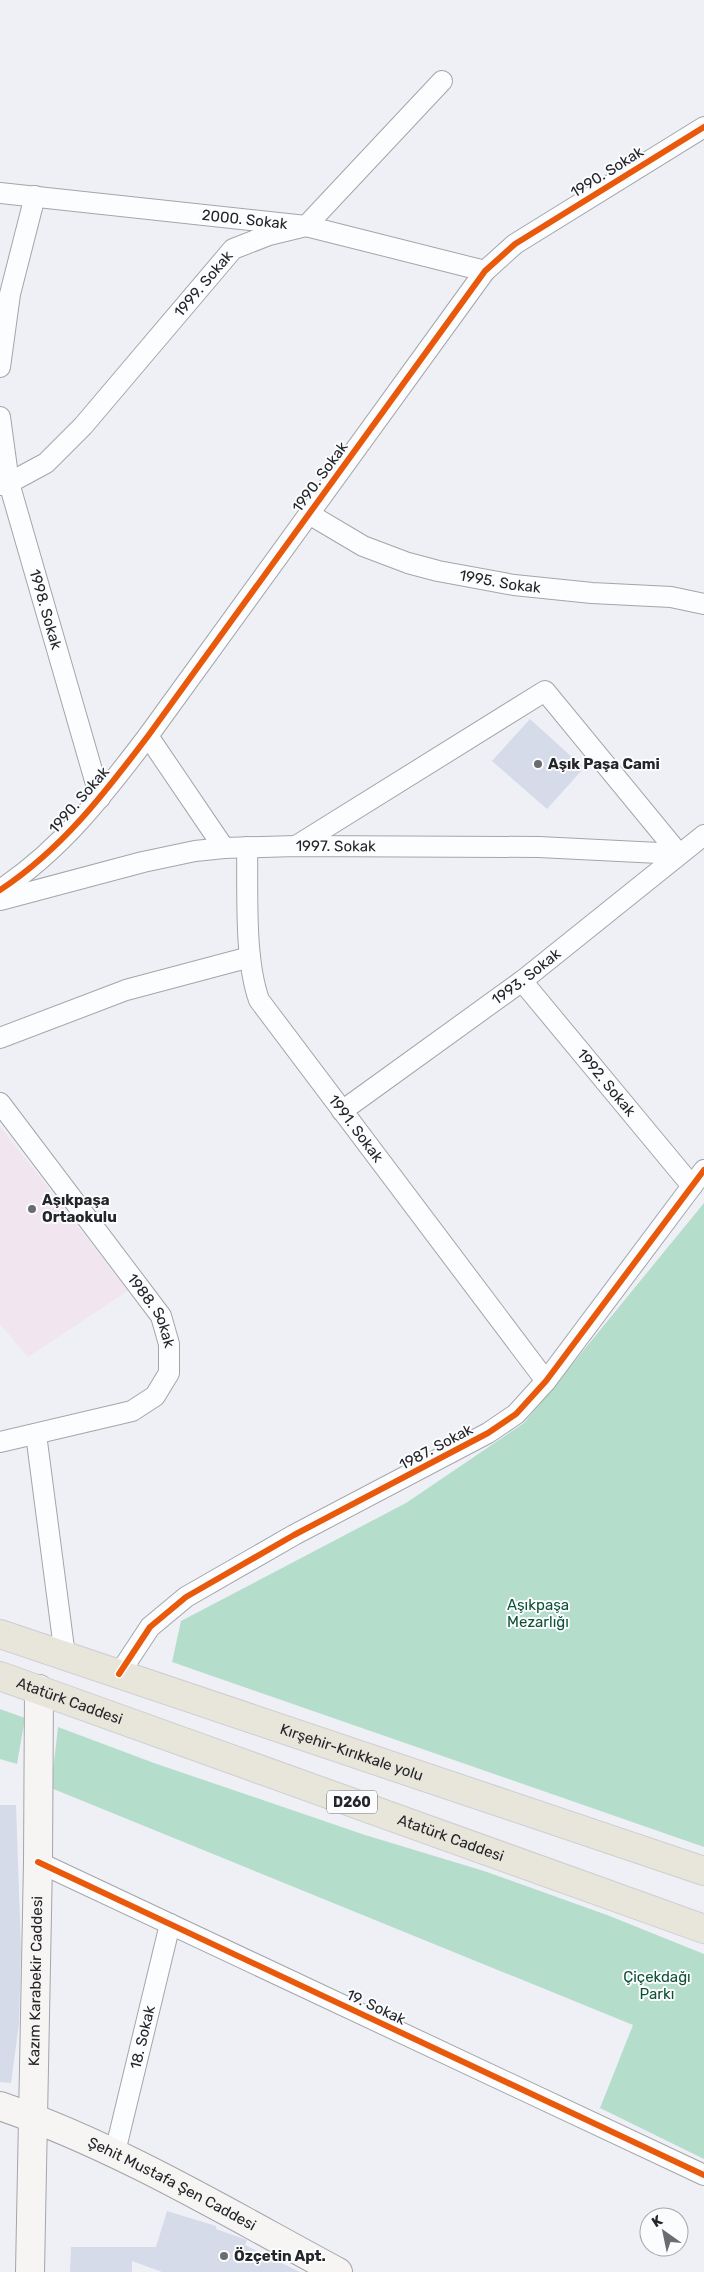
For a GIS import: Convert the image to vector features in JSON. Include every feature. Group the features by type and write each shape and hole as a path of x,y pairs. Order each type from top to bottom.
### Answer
{"highway":[{"name":"Kırşehir-Kırıkkale yolu","path":"0,1634 704,1871"},
{"name":"Atatürk Caddesi","path":"0,1676 704,1929"}],"street":[{"path":"306,226 442,81"},
{"name":"1990. Sokak","path":"0,890 45,856 77,826 100,798 148,736 485,271 515,244 704,127"},
{"name":"2000. Sokak","path":"0,193 306,226 485,271"},
{"path":"0,367 10,294 35,196"},
{"name":"1999. Sokak","path":"5,484 46,463 83,426 233,249 269,236 306,226"},
{"name":"1998. Sokak","path":"0,417 5,484 100,798"},
{"name":"1995. Sokak","path":"309,514 363,546 408,563 438,571 514,585 592,593 671,597 704,604"},
{"path":"296,846 545,692 679,854"},
{"path":"148,736 224,848"},
{"name":"1993. Sokak","path":"342,1111 522,981 704,835"},
{"name":"1997. Sokak","path":"0,900 143,862 195,851 224,848 296,846 539,846 679,854"},
{"name":"1991. Sokak","path":"247,847 250,957 252,981 259,1000 546,1381"},
{"path":"0,1038 126,990 250,957"},
{"name":"1992. Sokak","path":"522,981 698,1178"},
{"name":"1988. Sokak","path":"0,1103 161,1316 169,1344 169,1373 155,1396 132,1411 0,1442"},
{"name":"1987. Sokak","path":"120,1674 150,1627 186,1597 278,1544 488,1433 516,1414 546,1381 698,1178"},
{"path":"36,1434 65,1656"},
{"name":"Kazım Karabekir Caddesi","path":"30,2272 38,1862 39,1689"},
{"name":"19. Sokak","path":"38,1862 704,2175"},
{"name":"18. Sokak","path":"115,2152 170,1924"},
{"name":"Şehit Mustafa Şen Caddesi","path":"0,2106 115,2152 338,2272"}],"shaded area":[{"name":"Aşıkpaşa Ortaokulu","path":"0,1126 128,1291 28,1357 0,1324"}],"green space":[{"name":"Aşıkpaşa Mezarlığı","path":"704,1203 704,1847 172,1662 181,1621 406,1503 524,1423"},
{"path":"0,1709 25,1718 17,1764 0,1759"},
{"name":"Çiçekdağı Parkı","path":"58,1727 154,1763 365,1835 484,1871 607,1915 704,1954 704,2159 600,2108 633,2025 51,1788"}],"building":[{"name":"Aşık Paşa Cami","path":"530,719 584,768 547,809 492,761"},
{"path":"0,1805 16,1805 21,1950 19,2024 11,2083 0,2082"},
{"path":"167,2211 216,2226 216,2229 247,2240 245,2245 300,2272 162,2272 132,2261 132,2272 70,2272 71,2247 156,2247"}],"cycle path":[{"path":"0,890 43,857 62,839 115,779 485,271 515,244 704,127"},
{"path":"119,1674 150,1627 186,1597 294,1535 488,1433 516,1414 546,1381 704,1170"},
{"path":"38,1862 704,2175"}],"place":[{"name":"Aşık Paşa Cami","path":"538,764"},
{"name":"Aşıkpaşa Ortaokulu","path":"32,1209"},
{"name":"Özçetin Apt.","path":"224,2256"}]}
